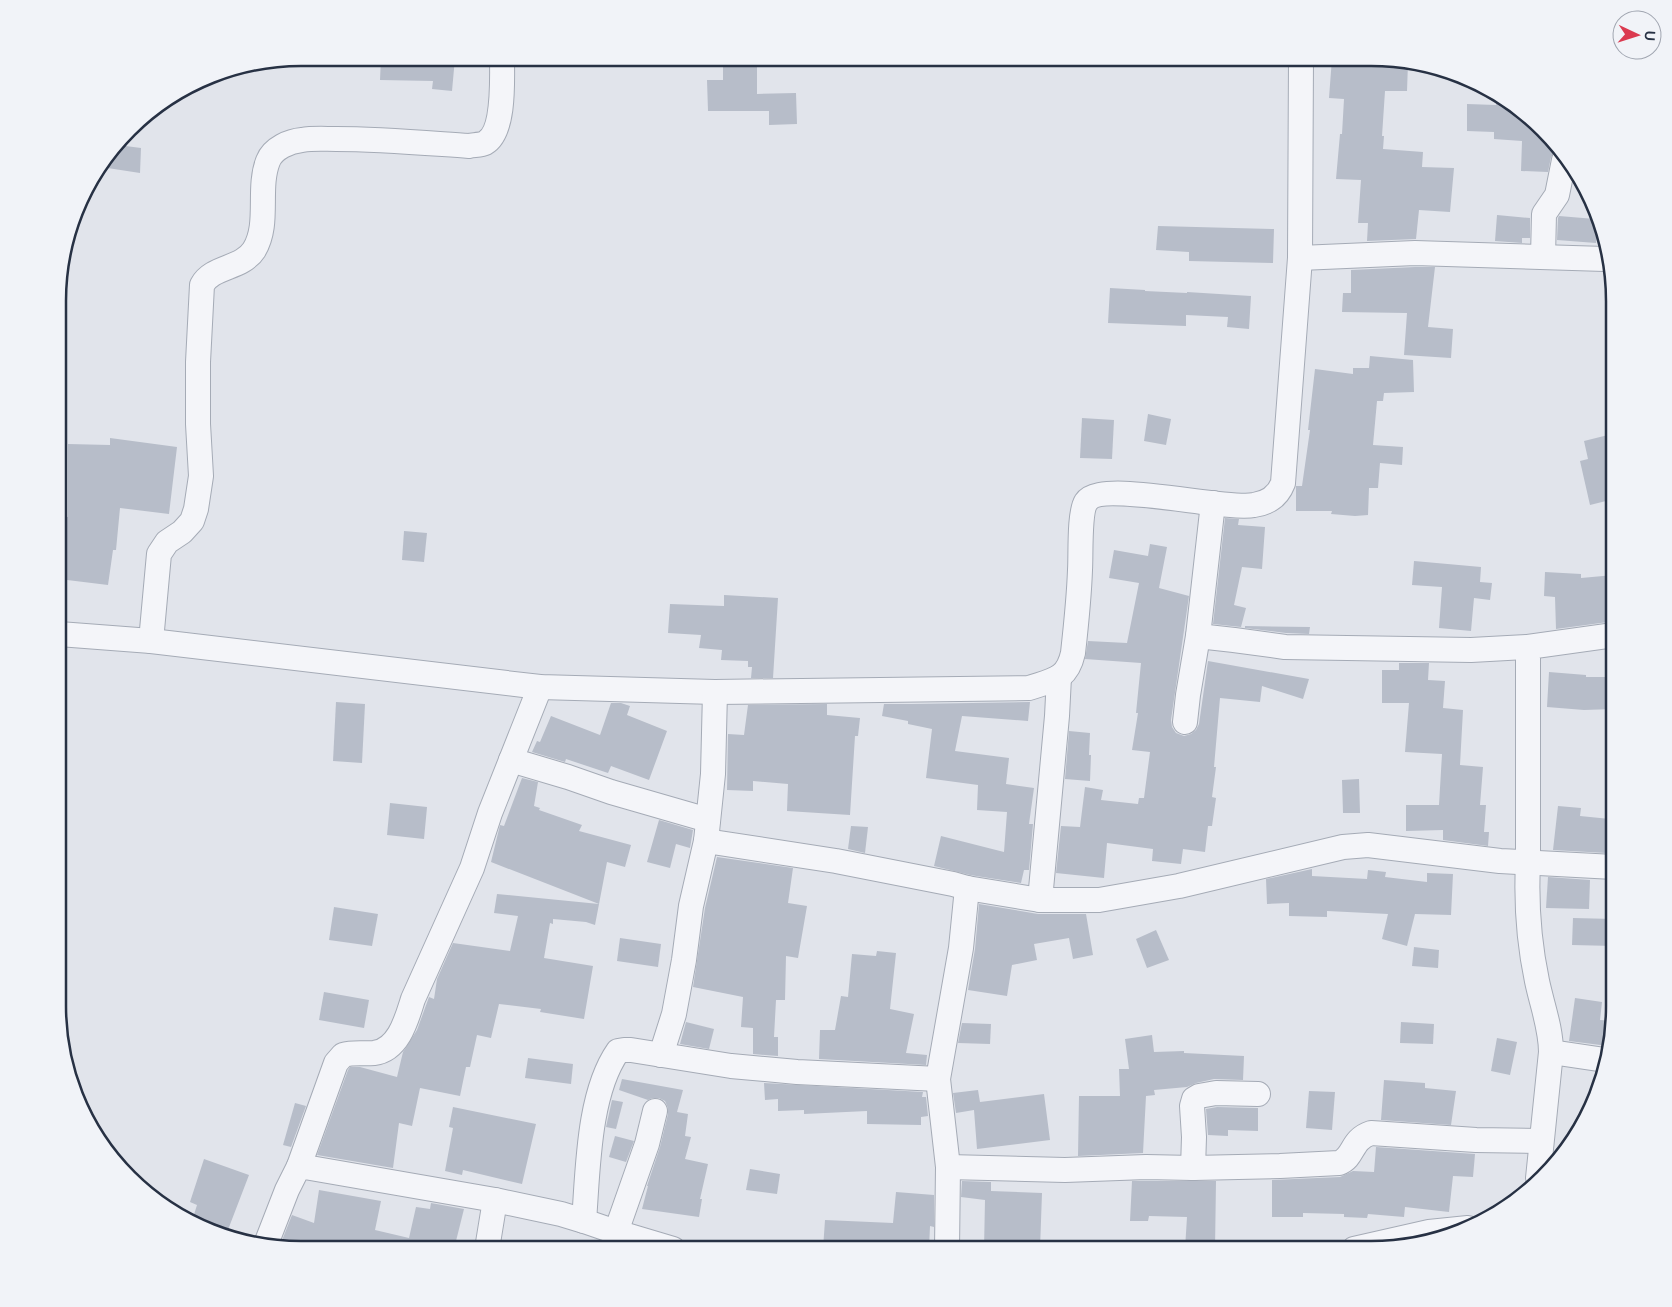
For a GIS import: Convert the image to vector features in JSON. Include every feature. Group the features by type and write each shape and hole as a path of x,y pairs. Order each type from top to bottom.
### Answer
{"street":[{"path":"151,641 159,554 167,542 182,532 192,521 196,509 201,476 198,424 198,362 202,286 211,275 244,260 253,251 259,238 266,168 269,158 286,144 302,140 361,139 469,146 484,143 493,135 500,116 502,66"},
{"path":"66,635 151,641 540,687 715,692 1029,688 1059,677 1070,666 1073,653 1082,522 1086,501 1093,496 1108,494 1139,494 1252,506 1276,495 1283,484 1300,258 1301,66"},
{"path":"1543,257 1544,214 1557,195 1563,166"},
{"path":"1300,258 1415,253 1602,258"},
{"path":"1185,722 1198,636 1213,503"},
{"path":"1198,636 1285,647 1471,650 1528,647 1606,637"},
{"path":"1528,647 1527,896 1537,980 1551,1040 1539,1170"},
{"path":"1040,900 1054,756 1059,677"},
{"path":"268,1239 287,1190 299,1166 336,1063 343,1055 376,1053 383,1050 391,1045 402,1027 472,868 490,813 540,687"},
{"path":"661,1055 674,1014 691,906 707,831 713,774 715,692"},
{"path":"511,760 611,792 707,831 836,861 967,888 1040,900 1100,900 1129,895 1179,886 1343,846 1368,845 1439,855 1528,863 1606,867"},
{"path":"947,1241 948,1166 938,1079 961,948 967,888"},
{"path":"584,1220 593,1130 600,1088 618,1051 624,1050 731,1066 797,1072 938,1079"},
{"path":"1551,1052 1600,1059"},
{"path":"1193,1168 1192,1106 1194,1099 1199,1096 1216,1093 1258,1094"},
{"path":"616,1232 647,1144 655,1111"},
{"path":"948,1166 1065,1170 1280,1166 1339,1162 1348,1157 1360,1139 1371,1134 1476,1140 1541,1141"},
{"path":"299,1166 495,1200 584,1220 646,1241"},
{"path":"488,1241 495,1200"},
{"path":"1399,1239 1437,1231"}],"building":[{"path":"381,66 454,66 452,91 432,89 433,81 380,80"},
{"path":"723,66 757,66 757,94 796,93 797,124 769,125 769,111 708,111 707,80 723,80"},
{"path":"1331,66 1371,66 1408,69 1407,91 1385,91 1383,149 1423,152 1422,167 1454,168 1450,212 1419,210 1416,239 1367,241 1368,223 1358,223 1361,180 1336,179 1344,99 1329,98"},
{"path":"1496,103 1526,125 1553,154 1548,172 1521,171 1522,141 1494,139 1494,132 1467,131 1467,104 1496,105"},
{"path":"125,146 141,148 140,173 108,168"},
{"path":"1497,215 1530,218 1530,238 1522,238 1522,243 1495,241"},
{"path":"1559,216 1591,219 1596,236 1596,243 1557,240"},
{"path":"1158,226 1274,229 1273,263 1189,261 1189,252 1156,250"},
{"path":"1435,267 1428,327 1453,329 1451,358 1404,355 1407,313 1342,312 1343,293 1351,293 1351,270"},
{"path":"1110,288 1251,296 1249,329 1227,327 1228,317 1186,315 1186,326 1108,323"},
{"path":"1370,356 1413,360 1414,392 1384,393 1383,401 1377,401 1373,445 1403,447 1402,465 1380,463 1378,488 1369,488 1368,515 1331,514 1332,511 1296,511 1296,486 1302,486 1310,430 1308,430 1315,369 1353,374 1353,368 1369,368"},
{"path":"1148,414 1171,419 1166,445 1144,441"},
{"path":"1082,418 1114,420 1112,459 1080,458"},
{"path":"1606,436 1606,501 1590,505 1580,461 1588,459 1584,441"},
{"path":"110,438 177,447 169,514 120,508 116,550 113,550 108,585 66,580 68,444 110,445"},
{"path":"1225,518 1239,519 1238,525 1265,527 1262,569 1242,567 1234,605 1246,608 1241,627 1213,624"},
{"path":"404,531 427,533 424,562 402,560"},
{"path":"1150,544 1167,547 1159,588 1189,596 1171,720 1172,727 1176,733 1184,736 1191,734 1199,724 1208,661 1309,679 1303,699 1262,686 1260,702 1220,698 1214,767 1216,767 1212,797 1216,798 1212,826 1208,826 1205,852 1183,849 1181,864 1152,861 1153,849 1107,843 1104,878 1056,873 1061,826 1080,827 1085,787 1103,790 1101,800 1138,804 1139,798 1144,798 1150,752 1132,750 1138,713 1136,713 1141,663 1085,659 1088,641 1127,643 1139,583 1109,578 1114,550 1148,556"},
{"path":"1414,561 1481,567 1480,582 1492,583 1490,600 1474,598 1471,631 1439,628 1442,587 1412,585"},
{"path":"1545,572 1581,574 1581,578 1606,576 1606,622 1556,629 1555,597 1544,596"},
{"path":"724,595 778,598 773,678 751,678 752,667 748,667 748,661 721,660 722,650 699,648 701,635 668,633 670,604 724,606"},
{"path":"1245,626 1310,627 1309,634 1245,628"},
{"path":"1399,663 1429,663 1428,680 1445,681 1443,708 1463,710 1460,765 1483,767 1480,805 1486,805 1484,832 1489,832 1488,846 1443,840 1443,830 1406,831 1406,805 1439,805 1442,754 1405,752 1409,703 1382,703 1382,670 1399,670"},
{"path":"1549,672 1586,675 1586,677 1606,677 1606,709 1584,710 1547,707"},
{"path":"336,702 365,704 362,763 333,761"},
{"path":"1030,702 1028,721 962,716 955,751 1009,758 1006,784 1034,788 1029,824 1033,824 1029,870 1024,870 1021,883 970,875 934,866 941,836 1004,852 1007,812 977,810 978,785 926,778 932,729 908,724 908,721 882,716 884,704"},
{"path":"611,703 621,703 630,706 627,715 667,731 649,780 611,766 608,773 566,759 565,762 532,752 537,741 540,742 551,716 600,735"},
{"path":"827,704 827,715 860,718 858,736 855,736 850,815 787,811 788,784 753,781 753,791 727,790 728,734 744,735 748,705"},
{"path":"1069,731 1090,733 1090,781 1065,779"},
{"path":"522,778 538,782 534,806 540,808 539,810 582,825 579,831 631,845 625,867 607,862 599,904 491,862 500,825 504,826"},
{"path":"1359,779 1360,813 1343,813 1342,780"},
{"path":"390,803 427,807 424,839 387,835"},
{"path":"1558,806 1581,808 1580,816 1606,819 1606,853 1553,850"},
{"path":"659,820 693,830 690,848 676,844 670,868 647,862"},
{"path":"851,826 868,827 865,853 848,849"},
{"path":"717,857 793,868 788,903 807,906 798,958 786,956 785,1000 776,1000 774,1037 778,1037 778,1056 753,1054 753,1028 741,1027 743,997 693,987 705,908"},
{"path":"1312,869 1312,876 1367,879 1368,870 1386,872 1385,877 1427,882 1427,873 1453,874 1451,915 1415,914 1407,946 1382,939 1388,914 1327,911 1327,917 1289,916 1289,903 1267,904 1266,879"},
{"path":"1548,877 1590,880 1589,909 1546,908"},
{"path":"497,894 599,904 595,925 586,922 553,919 553,924 550,923 544,958 593,966 584,1019 540,1012 541,1009 499,1004 491,1038 477,1035 470,1067 466,1067 460,1096 420,1088 412,1126 399,1123 393,1168 317,1155 350,1067 360,1067 397,1077 403,1052 417,1030 429,997 434,999 437,979 453,943 510,951 518,916 494,913"},
{"path":"979,904 1038,914 1086,914 1093,955 1073,959 1069,938 1034,944 1037,960 1012,965 1007,996 968,990 975,949"},
{"path":"334,907 378,914 372,946 329,940"},
{"path":"1573,918 1606,919 1606,946 1572,945"},
{"path":"1156,930 1169,960 1147,968 1136,939"},
{"path":"620,938 661,944 658,967 617,961"},
{"path":"1414,947 1439,950 1438,968 1412,966"},
{"path":"877,951 896,953 890,1009 914,1014 906,1053 927,1055 926,1065 819,1059 820,1030 835,1030 841,996 848,997 852,954 876,956"},
{"path":"324,992 369,1000 364,1028 319,1020"},
{"path":"1575,998 1602,1002 1600,1020 1605,1020 1602,1045 1569,1041"},
{"path":"686,1022 714,1029 709,1049 680,1044"},
{"path":"1401,1022 1434,1024 1433,1044 1400,1043"},
{"path":"962,1023 991,1024 990,1044 958,1043"},
{"path":"1152,1035 1154,1052 1184,1051 1184,1053 1244,1056 1243,1080 1214,1079 1187,1087 1154,1090 1155,1095 1146,1096 1143,1153 1078,1156 1079,1096 1120,1096 1119,1069 1129,1069 1125,1039"},
{"path":"1497,1038 1517,1042 1510,1075 1491,1071"},
{"path":"528,1058 573,1064 571,1084 525,1078"},
{"path":"622,1079 683,1090 677,1112 688,1114 685,1136 691,1137 685,1159 708,1164 700,1199 702,1199 699,1217 642,1209 647,1186 660,1147 668,1108 665,1101 659,1098 648,1100 619,1090"},
{"path":"1384,1080 1425,1083 1425,1088 1456,1091 1451,1125 1381,1120"},
{"path":"764,1083 923,1092 922,1097 926,1097 928,1116 921,1117 921,1125 867,1124 867,1111 804,1114 804,1110 778,1111 778,1099 765,1100"},
{"path":"978,1090 980,1102 1044,1094 1050,1140 977,1149 974,1110 956,1113 953,1093"},
{"path":"1309,1091 1335,1092 1332,1130 1306,1128"},
{"path":"612,1100 623,1102 616,1129 606,1127"},
{"path":"295,1103 306,1106 291,1147 283,1145"},
{"path":"453,1107 536,1124 522,1184 463,1170 462,1175 445,1171 453,1128 449,1127"},
{"path":"1217,1107 1258,1108 1258,1131 1228,1130 1228,1136 1208,1135 1206,1109"},
{"path":"615,1136 634,1141 626,1162 609,1157"},
{"path":"1376,1147 1475,1154 1473,1177 1453,1176 1449,1212 1405,1207 1404,1217 1368,1214 1367,1218 1344,1217 1344,1214 1303,1213 1303,1217 1272,1217 1272,1180 1340,1177 1353,1171 1374,1172"},
{"path":"204,1159 249,1175 228,1229 194,1215 197,1205 190,1202"},
{"path":"750,1169 780,1174 777,1194 746,1190"},
{"path":"962,1181 991,1182 991,1191 1042,1193 1040,1241 984,1241 985,1200 961,1197"},
{"path":"1132,1181 1216,1181 1215,1241 1186,1241 1187,1217 1149,1216 1148,1221 1130,1221"},
{"path":"319,1190 381,1201 375,1230 409,1238 416,1207 430,1209 431,1203 464,1209 456,1241 282,1240 292,1215 314,1223"},
{"path":"896,1192 934,1195 934,1227 930,1226 929,1241 824,1241 825,1220 893,1223"}]}
